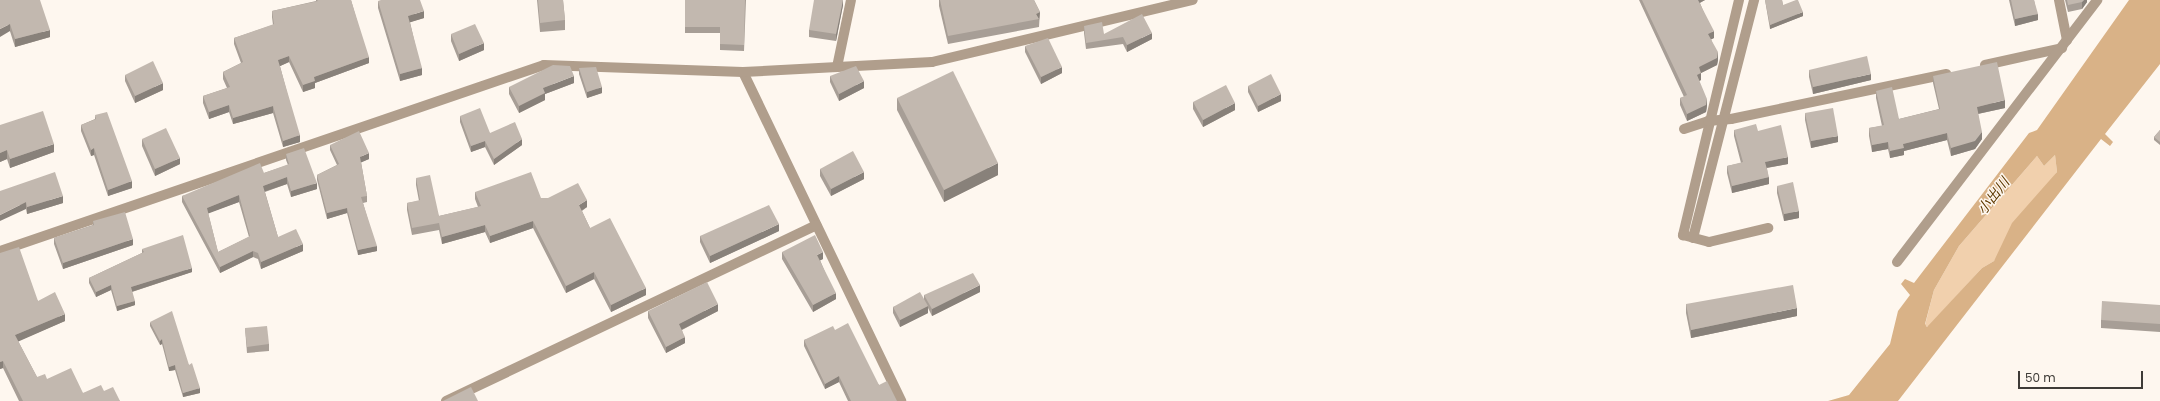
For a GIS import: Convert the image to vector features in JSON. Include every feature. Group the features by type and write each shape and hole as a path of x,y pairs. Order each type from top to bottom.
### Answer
{"street":[{"path":"837,67 851,0"},
{"path":"0,251 544,65 743,72 932,62 1193,0"},
{"path":"1739,0 1708,121 1683,236 1708,242 1768,228"},
{"path":"1693,238 1725,119 1754,0"},
{"path":"2058,0 2065,44"},
{"path":"1897,262 2065,44 2097,0"},
{"path":"1977,67 2065,44"},
{"path":"743,72 901,401"},
{"path":"1684,129 1708,121 1725,119 1954,72"},
{"path":"446,401 816,224"}],"shaded area":[{"path":"2055,155 2057,172 1994,261 1982,268 1928,327 1925,325 1934,290 1959,246 2037,156 2044,166"}],"water":[{"name":"小出川","path":"2129,0 2160,0 2160,64 2105,134 2113,142 2110,146 2101,139 1898,401 1828,401 1849,395 1890,344 1898,311 1910,295 1901,284 1905,279 1914,283 2029,133 2037,130","holes":["2055,155 2057,172 2012,223 1994,261 1982,268 1927,327 1925,324 1934,290 1959,246 2037,156 2044,166"]}],"building":[{"path":"0,0 40,0 50,30 15,39 10,24 0,29"},
{"path":"317,0 351,0 369,57 314,77 315,81 303,85 289,56 278,60 300,135 283,141 273,106 233,118 229,105 209,112 203,96 230,87 223,72 243,62 234,38 274,24 272,11 318,1"},
{"path":"420,0 424,11 408,16 422,68 400,74 378,1"},
{"path":"538,0 563,0 565,20 540,23"},
{"path":"685,0 745,0 744,45 720,44 720,27 685,27"},
{"path":"814,0 843,0 836,34 809,30"},
{"path":"940,0 1034,0 1040,12 1036,14 1039,19 948,36"},
{"path":"1642,0 1698,0 1714,31 1708,34 1718,52 1717,58 1699,67 1701,73 1697,75 1707,99 1706,105 1687,114 1680,98 1687,95"},
{"path":"1765,0 1782,0 1783,5 1798,0 1803,12 1770,25"},
{"path":"2011,0 2034,0 2038,14 2015,19"},
{"path":"2067,0 2084,0 2082,2 2068,5"},
{"path":"1142,14 1152,33 1127,45 1123,37 1086,43 1084,26 1102,22 1104,34"},
{"path":"475,24 484,43 459,54 451,34"},
{"path":"1048,38 1062,67 1041,77 1025,46"},
{"path":"1867,56 1871,74 1813,87 1809,70"},
{"path":"153,61 163,83 135,96 125,75"},
{"path":"1997,62 2005,100 1977,107 1982,132 1975,141 1951,148 1947,133 1903,144 1904,148 1890,151 1888,142 1872,145 1869,128 1884,125 1876,91 1892,87 1899,119 1940,109 1933,76"},
{"path":"553,65 570,66 574,76 543,88 545,93 519,106 509,87"},
{"path":"856,66 864,81 839,94 830,76"},
{"path":"596,67 602,87 587,92 579,68"},
{"path":"953,71 998,163 944,190 897,98"},
{"path":"1271,74 1281,94 1258,106 1248,86"},
{"path":"1226,85 1235,103 1203,120 1193,102"},
{"path":"480,108 490,133 515,122 522,139 494,159 485,141 471,146 460,116"},
{"path":"1833,108 1838,136 1811,141 1805,113"},
{"path":"43,111 54,144 10,159 7,150 0,153 0,125"},
{"path":"107,112 132,181 108,190 94,148 91,150 81,125 96,119 95,115"},
{"path":"1756,124 1758,131 1781,125 1788,157 1765,162 1769,177 1732,186 1727,166 1743,162 1734,130"},
{"path":"166,128 180,158 155,169 142,139"},
{"path":"2160,130 2160,142 2154,137"},
{"path":"359,131 369,153 360,157 367,196 361,197 377,246 358,250 347,208 327,213 317,175 339,164 330,145"},
{"path":"304,148 317,183 291,191 287,177 263,186 278,237 296,229 303,244 261,262 258,253 253,251 220,267 182,196 260,163 264,173 289,164 286,154","holes":["239,195 250,236 218,252 207,208"]},
{"path":"853,151 864,172 831,189 820,169"},
{"path":"55,172 63,196 27,207 26,202 0,215 0,191"},
{"path":"531,172 541,198 548,198 578,183 587,200 579,205 590,228 610,218 646,288 611,305 594,272 566,286 533,221 490,236 485,225 442,237 439,223 412,228 407,203 420,200 416,178 430,175 439,216 481,206 475,192"},
{"path":"1793,182 1799,211 1784,214 1777,186"},
{"path":"769,205 779,224 710,256 700,236"},
{"path":"125,212 133,239 63,263 54,238 94,225 93,221"},
{"path":"183,235 192,268 131,287 135,301 117,306 111,285 96,292 89,278 144,252 142,249"},
{"path":"815,235 823,252 817,255 836,293 813,305 782,252"},
{"path":"19,247 38,301 55,292 65,314 15,335 37,377 45,374 47,379 71,368 83,393 101,385 104,391 113,387 120,401 23,401 3,361 0,362 0,253"},
{"path":"973,273 980,285 932,309 924,295"},
{"path":"707,282 718,304 679,324 685,337 666,347 648,311"},
{"path":"1793,285 1797,308 1691,330 1686,304"},
{"path":"920,292 928,306 900,320 893,307"},
{"path":"2102,301 2160,305 2160,324 2101,320"},
{"path":"172,311 189,365 192,363 200,388 183,393 175,365 169,367 162,339 160,341 150,322"},
{"path":"848,323 879,385 887,381 897,401 851,401 839,376 825,384 804,340 833,326 835,330"},
{"path":"267,326 269,344 247,347 245,328"},
{"path":"471,387 478,401 443,401"}]}
